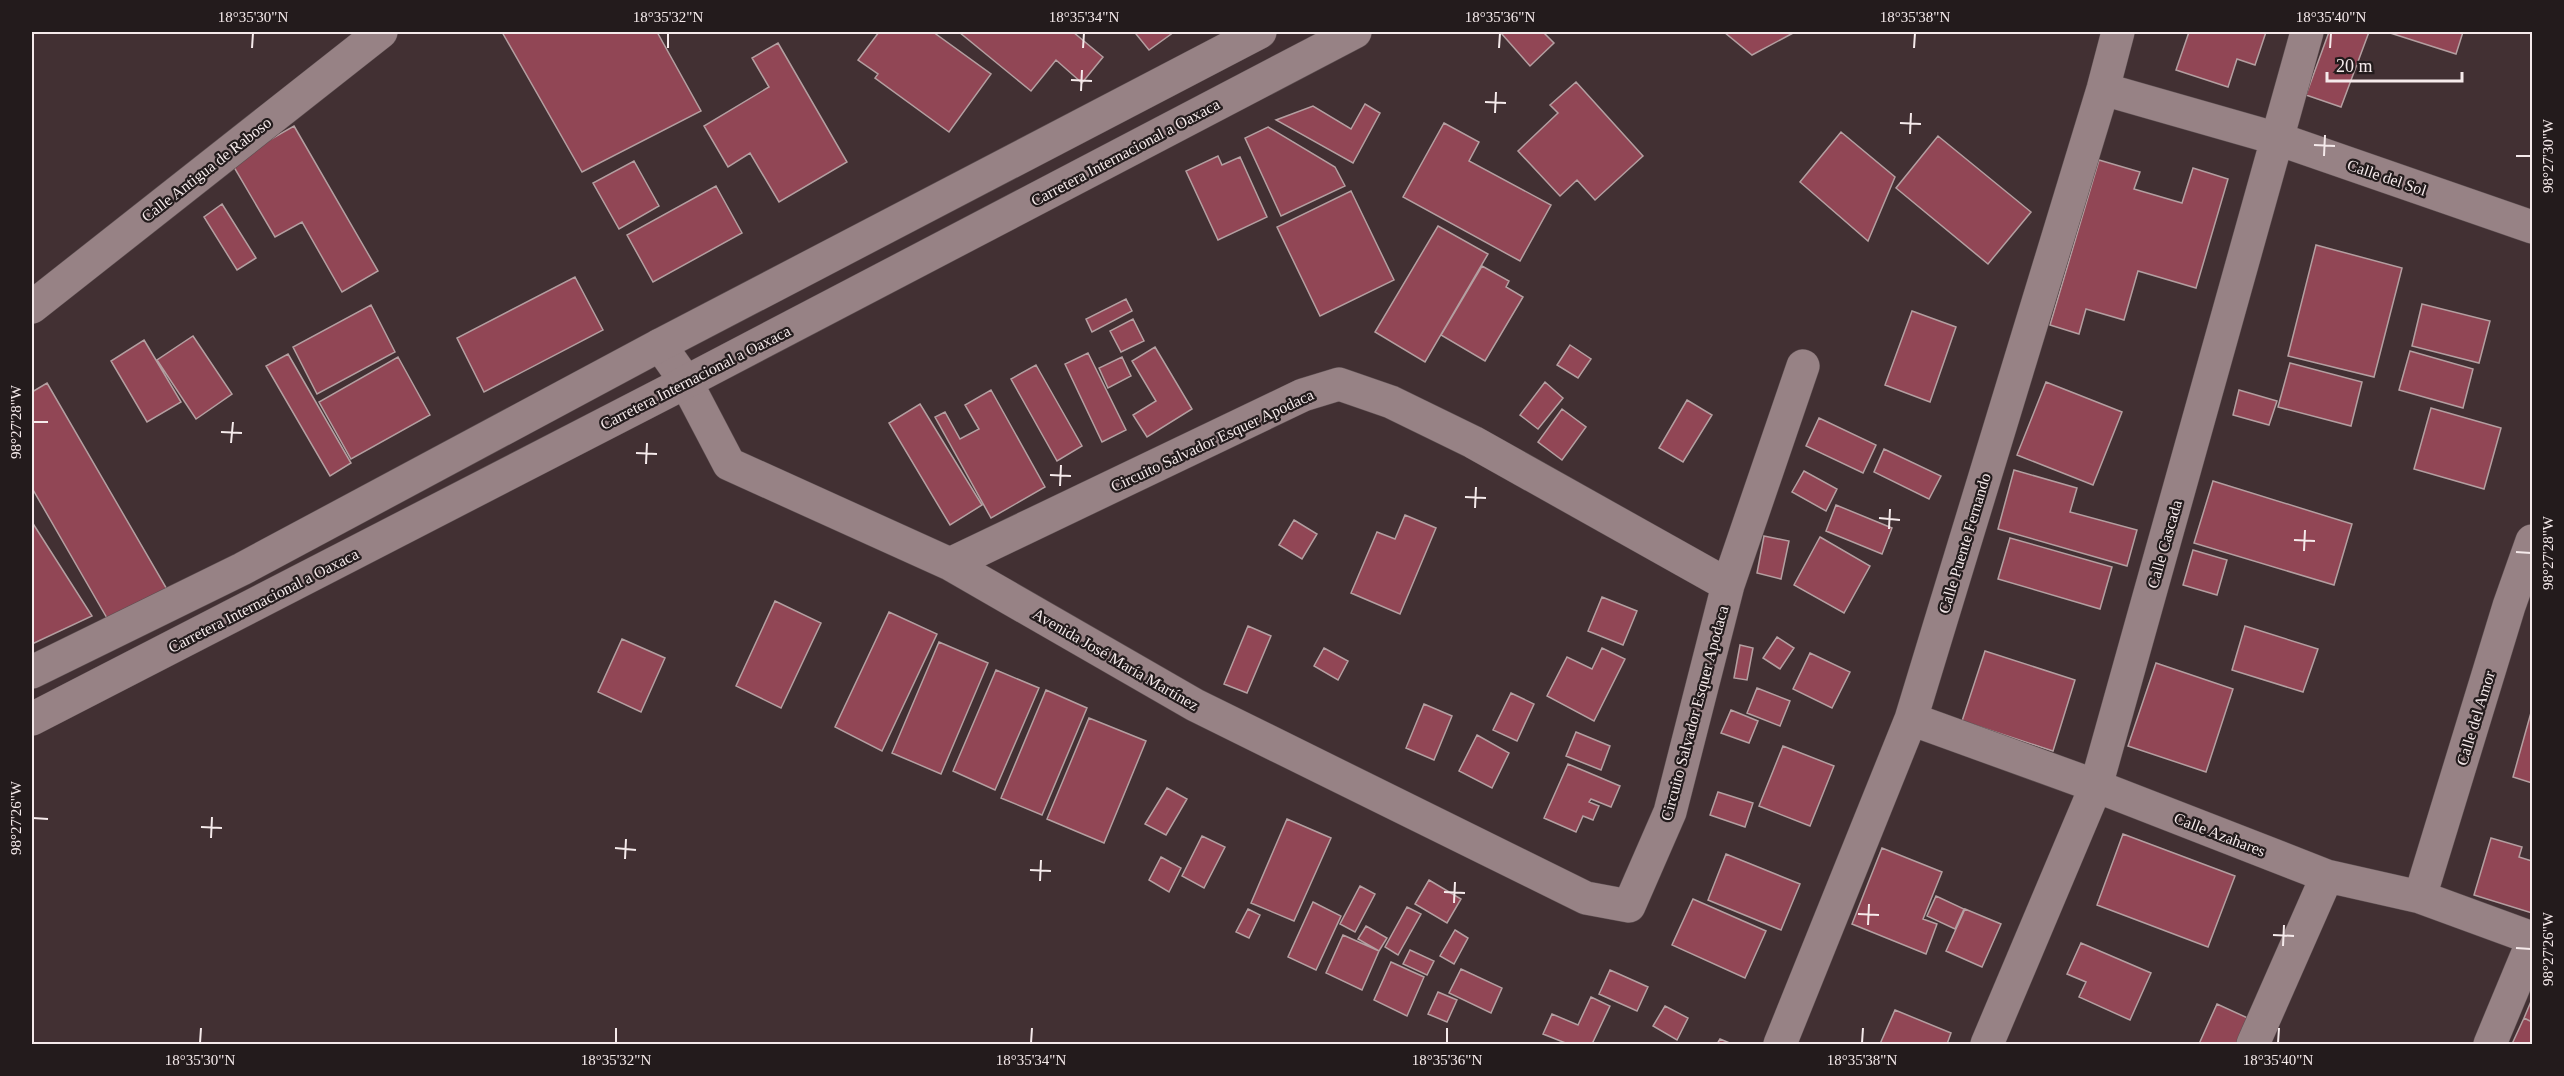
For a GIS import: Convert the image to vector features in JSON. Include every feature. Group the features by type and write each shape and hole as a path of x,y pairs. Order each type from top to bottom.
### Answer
{"street":[{"name":"Calle Antigua de Raboso","path":"32,307 381,32"},
{"path":"32,672 242,569 660,345 1260,32"},
{"name":"Carretera Internacional a Oaxaca","path":"32,719 817,314 1355,32"},
{"name":"Calle Puente Fernando","path":"1780,1044 1911,719 2103,89 2118,32"},
{"name":"Calle Cascada","path":"1987,1044 2096,786 2307,32"},
{"name":"Calle del Sol","path":"2103,89 2278,139 2532,227"},
{"path":"795,275 817,314"},
{"name":"Avenida José María Martínez","path":"660,345 686,382 729,464 950,564 1195,705 1586,898 1629,906"},
{"name":"Circuito Salvador Esquer Apodaca","path":"1629,906 1670,812 1728,585 1803,366"},
{"name":"Circuito Salvador Esquer Apodaca","path":"950,564 1303,395 1339,384 1391,402 1473,442 1728,585"},
{"name":"Calle del Amor","path":"2420,897 2521,609 2532,541"},
{"name":"Calle Azahares","path":"1911,719 2096,786 2327,876 2420,897 2532,938"},
{"path":"2253,1044 2327,876"},
{"path":"2490,1044 2532,943"}],"building":[{"path":"502,32 657,32 701,111 582,172"},
{"path":"879,32 933,32 991,74 949,132 875,78 878,74 858,60"},
{"path":"959,32 1073,32 1103,57 1082,83 1056,60 1031,91"},
{"path":"1139,32 1174,32 1149,50 1136,34"},
{"path":"1543,32 1554,43 1530,66 1501,33"},
{"path":"1724,32 1795,32 1752,55"},
{"path":"2189,32 2266,32 2255,65 2237,59 2228,87 2176,70"},
{"path":"2329,32 2369,32 2341,107 2306,95"},
{"path":"2387,32 2463,32 2456,54"},
{"path":"778,43 847,162 779,202 750,153 728,167 704,126 769,87 752,58"},
{"path":"1576,82 1643,156 1595,200 1577,180 1560,196 1518,151 1558,113 1550,105"},
{"path":"1365,104 1380,113 1353,163 1276,120 1313,106 1351,129"},
{"path":"1444,123 1479,142 1469,161 1551,205 1520,261 1403,197"},
{"path":"294,126 378,271 342,292 302,222 275,237 231,162"},
{"path":"1268,127 1335,167 1345,186 1281,216 1245,138"},
{"path":"1841,132 1895,177 1868,241 1800,182"},
{"path":"1938,136 2031,212 1988,264 1896,188"},
{"path":"1218,156 1222,165 1240,157 1267,217 1218,240 1186,171"},
{"path":"2099,160 2140,172 2134,189 2182,203 2193,168 2228,179 2196,288 2138,271 2124,320 2086,309 2079,334 2050,325"},
{"path":"634,161 659,206 619,229 593,183"},
{"path":"716,186 742,233 653,282 627,235"},
{"path":"1351,191 1394,280 1320,316 1277,227"},
{"path":"222,204 256,258 237,270 204,217"},
{"path":"1438,226 1488,254 1425,362 1375,332"},
{"path":"2316,245 2402,268 2374,377 2288,356"},
{"path":"1482,266 1509,281 1506,287 1523,297 1485,361 1441,335"},
{"path":"575,277 603,330 484,392 457,338"},
{"path":"1126,299 1132,311 1092,332 1086,319"},
{"path":"2422,304 2490,321 2479,363 2412,346"},
{"path":"371,305 395,352 317,394 293,347"},
{"path":"1912,311 1956,327 1930,402 1885,385"},
{"path":"1133,319 1144,341 1121,352 1110,331"},
{"path":"193,336 232,394 196,419 157,360"},
{"path":"144,340 181,402 147,422 111,361"},
{"path":"1570,345 1591,359 1578,378 1557,365"},
{"path":"1155,347 1192,409 1147,437 1133,415 1156,401 1132,361"},
{"path":"2410,351 2473,369 2463,408 2399,390"},
{"path":"1088,353 1126,430 1102,442 1065,364"},
{"path":"288,354 351,463 330,476 266,366"},
{"path":"398,357 430,415 351,459 319,402"},
{"path":"1122,357 1131,376 1108,388 1099,368"},
{"path":"2290,363 2362,382 2351,426 2278,407"},
{"path":"1036,365 1082,446 1057,461 1011,379"},
{"path":"1545,382 1563,398 1538,429 1520,415"},
{"path":"2046,382 2122,412 2093,485 2017,455"},
{"path":"47,383 168,591 111,625 32,488 32,392"},
{"path":"991,390 1045,487 991,518 935,417 945,412 960,439 979,429 965,405"},
{"path":"2239,390 2277,401 2269,425 2233,415"},
{"path":"1687,400 1712,415 1683,462 1659,448"},
{"path":"920,404 982,505 950,525 889,423"},
{"path":"2431,408 2501,428 2484,489 2414,469"},
{"path":"1562,409 1586,427 1562,460 1538,442"},
{"path":"1819,418 1876,445 1863,473 1806,446"},
{"path":"1884,449 1941,476 1929,499 1874,472"},
{"path":"2014,470 2077,488 2070,512 2137,530 2127,566 1998,529"},
{"path":"1804,471 1837,489 1826,511 1792,492"},
{"path":"2213,481 2352,524 2334,585 2194,543"},
{"path":"1836,505 1892,528 1882,554 1826,531"},
{"path":"1405,515 1436,528 1400,614 1351,593 1377,532 1395,539"},
{"path":"1294,520 1317,534 1302,559 1279,545"},
{"path":"32,522 92,616 32,644"},
{"path":"1764,536 1789,541 1781,579 1757,573"},
{"path":"1820,537 1870,566 1844,613 1794,585"},
{"path":"2010,538 2112,567 2100,609 1998,579"},
{"path":"2193,550 2227,560 2217,595 2183,585"},
{"path":"1602,597 1637,611 1623,645 1588,631"},
{"path":"775,601 821,623 781,708 736,686"},
{"path":"889,612 937,634 882,751 835,727"},
{"path":"1248,626 1271,636 1247,693 1224,684"},
{"path":"2245,626 2318,649 2303,692 2232,670"},
{"path":"1777,637 1794,648 1780,669 1763,658"},
{"path":"622,639 665,658 641,712 598,692"},
{"path":"939,642 988,663 941,774 892,753"},
{"path":"1740,645 1753,648 1747,680 1734,678"},
{"path":"1324,648 1348,661 1338,680 1314,666"},
{"path":"1602,648 1625,659 1594,721 1547,696 1567,657 1592,669"},
{"path":"1985,651 2075,680 2053,751 1962,721"},
{"path":"1810,653 1850,672 1832,708 1793,689"},
{"path":"2156,663 2233,689 2206,772 2128,746"},
{"path":"996,670 1039,688 995,790 953,771"},
{"path":"1757,688 1790,701 1780,726 1747,713"},
{"path":"1046,690 1087,708 1042,815 1001,798"},
{"path":"1511,693 1534,704 1517,741 1493,730"},
{"path":"1424,704 1452,716 1434,760 1406,748"},
{"path":"2532,709 2532,783 2513,777"},
{"path":"1731,710 1758,721 1749,743 1721,733"},
{"path":"1089,718 1146,741 1104,843 1047,819"},
{"path":"1576,732 1610,746 1601,770 1566,756"},
{"path":"1477,735 1509,753 1492,788 1459,771"},
{"path":"1783,746 1834,766 1810,826 1759,806"},
{"path":"1568,764 1620,786 1611,807 1591,799 1589,802 1599,806 1593,820 1583,816 1576,832 1544,818"},
{"path":"1167,788 1187,799 1166,835 1145,824"},
{"path":"1718,792 1753,803 1745,827 1710,815"},
{"path":"1287,819 1331,838 1294,921 1251,903"},
{"path":"2123,834 2235,876 2208,947 2097,905"},
{"path":"1202,836 1225,847 1204,888 1182,876"},
{"path":"2491,838 2522,847 2519,857 2532,861 2532,913 2474,895"},
{"path":"1882,848 1942,872 1923,919 1937,924 1926,954 1852,924"},
{"path":"1726,854 1800,884 1781,930 1708,900"},
{"path":"1161,857 1181,868 1169,892 1149,880"},
{"path":"1429,880 1461,899 1447,923 1415,904"},
{"path":"1360,886 1375,894 1355,932 1340,924"},
{"path":"1936,896 1964,909 1955,929 1927,916"},
{"path":"1693,899 1766,931 1745,978 1672,945"},
{"path":"1313,902 1341,916 1316,970 1288,957"},
{"path":"1407,907 1421,914 1398,955 1385,947"},
{"path":"1248,909 1260,915 1249,938 1236,932"},
{"path":"1965,909 2001,924 1982,967 1946,951"},
{"path":"1366,926 1387,938 1379,951 1358,939"},
{"path":"1455,930 1468,938 1454,964 1440,956"},
{"path":"1343,935 1379,951 1362,990 1326,973"},
{"path":"2081,943 2151,973 2130,1020 2079,997 2086,982 2067,974"},
{"path":"1410,950 1434,961 1427,975 1403,964"},
{"path":"1391,962 1424,977 1407,1016 1374,1000"},
{"path":"1461,969 1502,988 1491,1013 1449,993"},
{"path":"1610,970 1648,987 1637,1011 1599,994"},
{"path":"1438,992 1457,1000 1447,1022 1428,1014"},
{"path":"1591,997 1610,1006 1592,1044 1568,1044 1543,1034 1552,1014 1578,1025"},
{"path":"2532,999 2532,1022 2524,1018"},
{"path":"2217,1004 2252,1020 2242,1044 2199,1044"},
{"path":"1665,1006 1688,1018 1677,1040 1653,1026"},
{"path":"1895,1010 1951,1033 1947,1044 1880,1044"},
{"path":"2524,1018 2532,1022 2532,1044 2512,1044"},
{"path":"1720,1039 1732,1044 1717,1044"}]}
